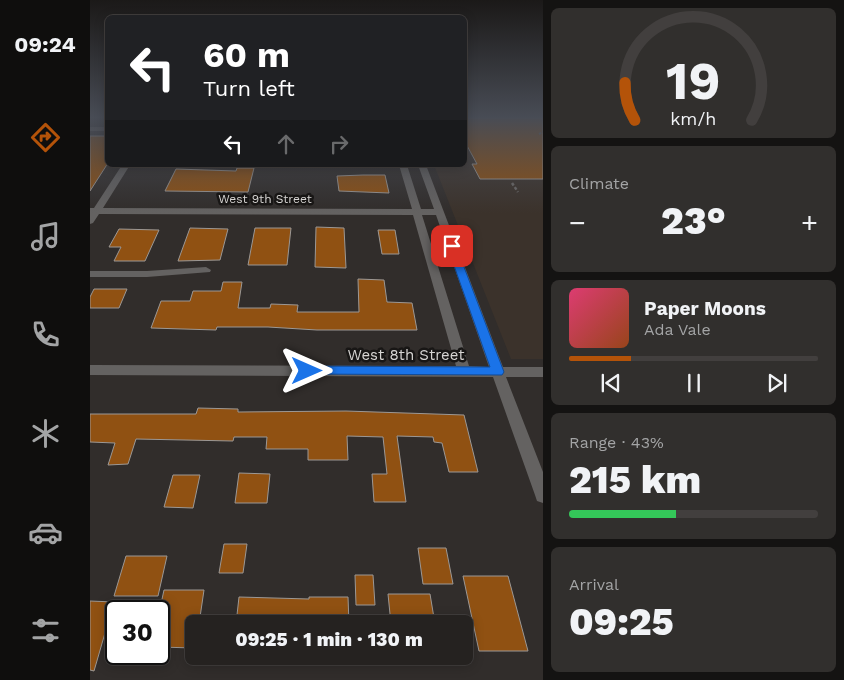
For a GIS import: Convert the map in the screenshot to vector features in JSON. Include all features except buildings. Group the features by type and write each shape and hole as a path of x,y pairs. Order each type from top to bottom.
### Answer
{"street":[{"path":"90,221 94,211 125,167"},
{"path":"404,167 464,371"},
{"path":"423,167 543,495"},
{"name":"West 9th Street","path":"94,211 439,212"},
{"path":"90,274 146,274 206,270"},
{"name":"West 8th Street","path":"90,370 543,372"}],"path":[{"path":"512,183 518,192"}],"shaded area":[{"path":"467,150 543,150 543,359 511,359 435,167 467,167"}],"route":[{"path":"307,371 498,372 452,246"}]}
